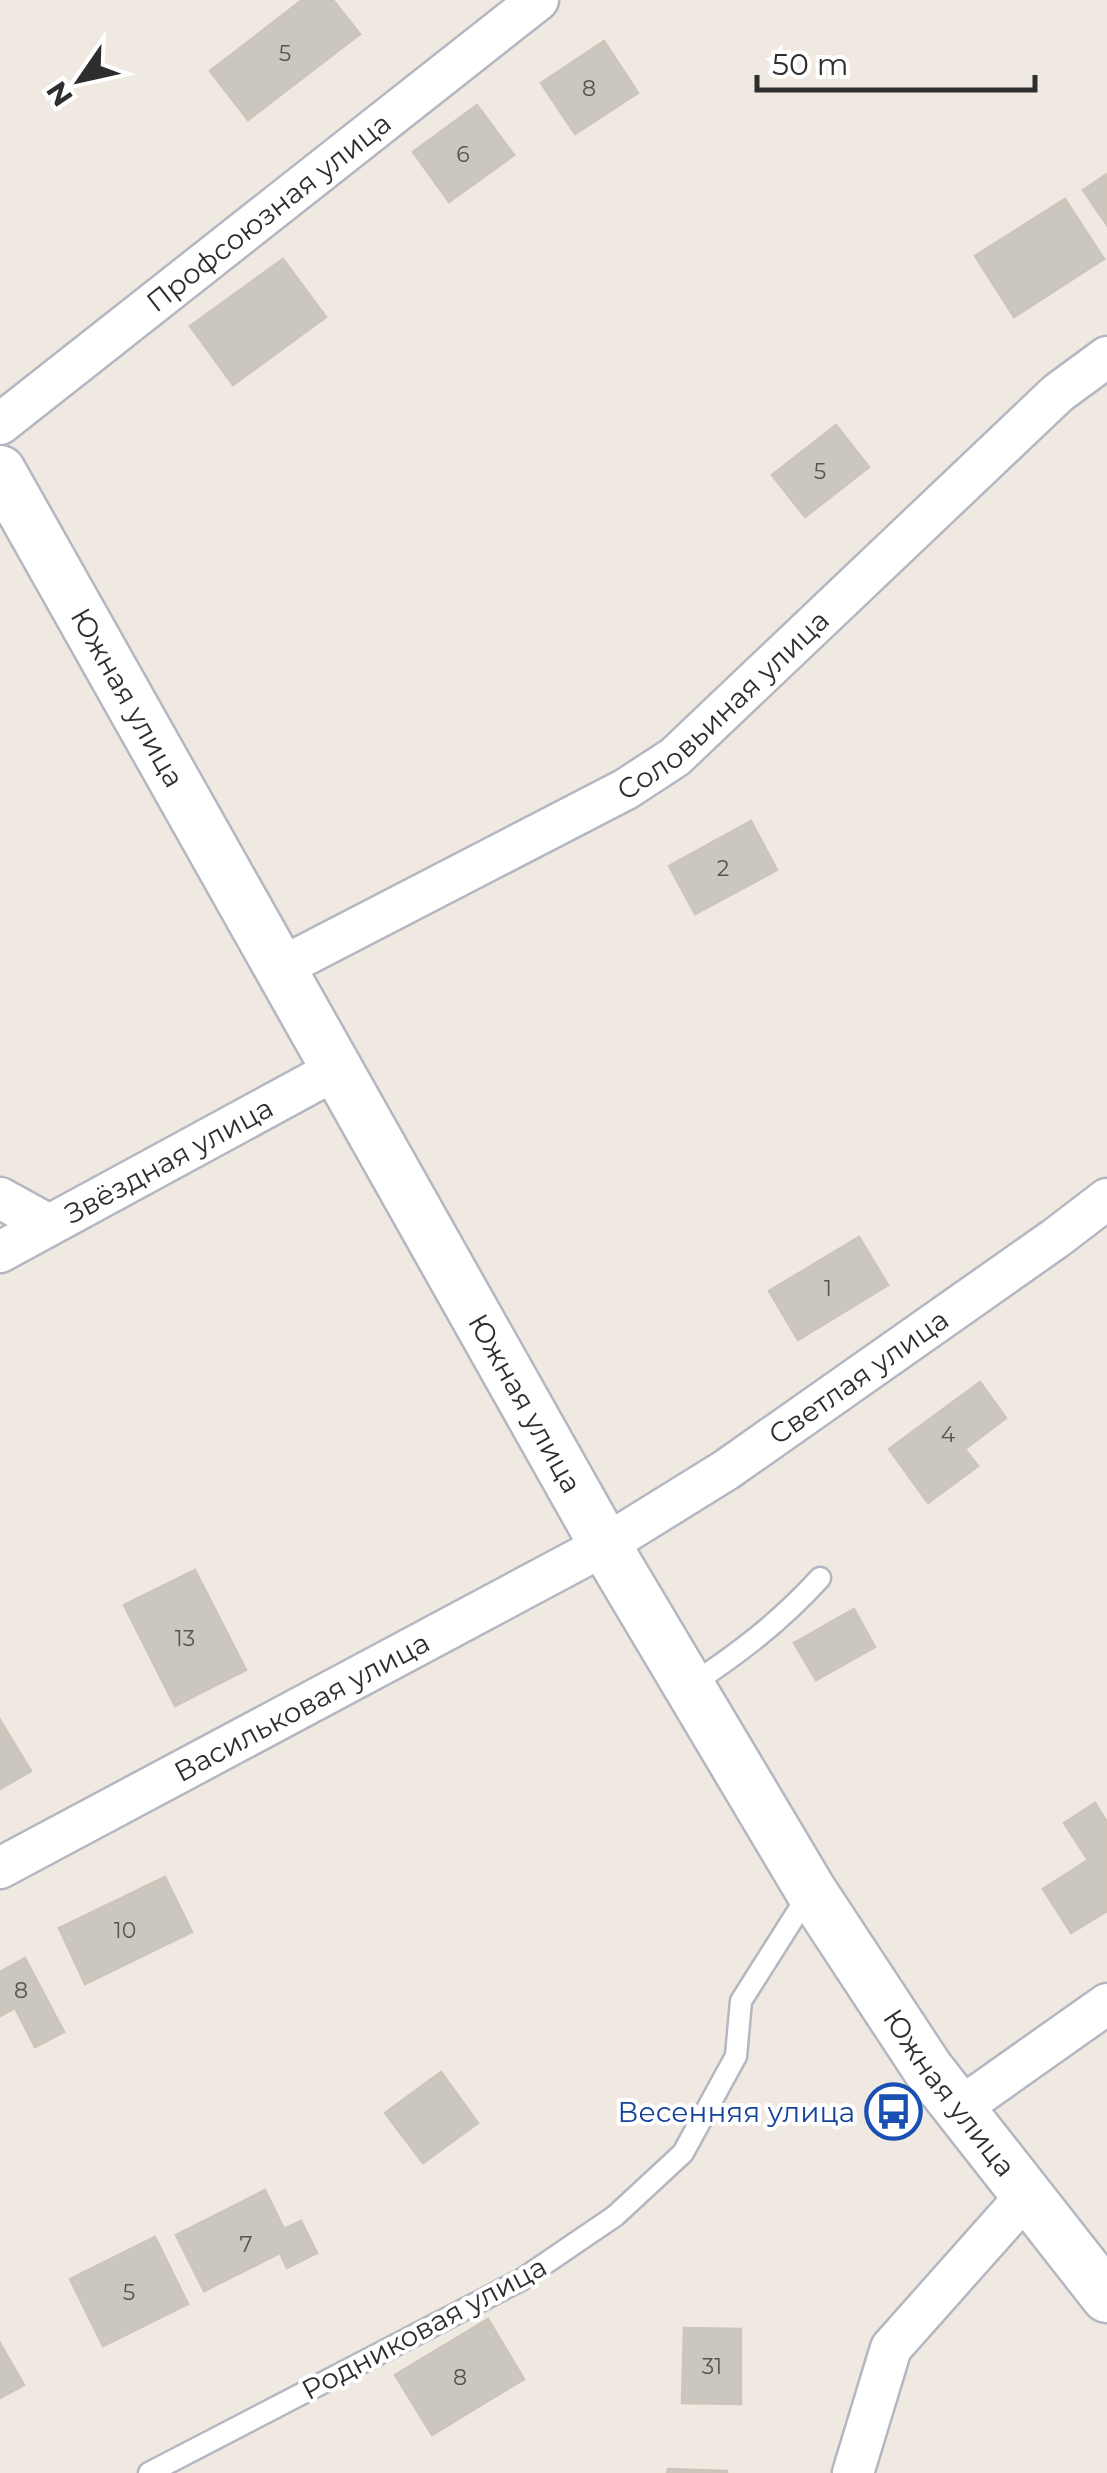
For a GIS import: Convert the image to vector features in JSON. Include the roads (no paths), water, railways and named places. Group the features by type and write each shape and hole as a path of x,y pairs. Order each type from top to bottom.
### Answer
{"street":[{"name":"Профсоюзная улица","path":"0,424 538,0"},
{"name":"Соловьиная улица","path":"280,968 626,789 675,757 1058,393 1107,357"},
{"name":"Южная улица","path":"0,471 605,1545 811,1890 957,2110 1107,2297"},
{"name":"Звёздная улица","path":"0,1252 337,1069"},
{"path":"0,1198 49,1225"},
{"name":"Светлая улица","path":"605,1545 726,1470 1107,1198"},
{"name":"Васильковая улица","path":"0,1868 605,1545"},
{"path":"957,2110 1107,2004"},
{"path":"853,2473 891,2348 1026,2196"}],"lane":[{"path":"688,1687 748,1648 820,1578"},
{"name":"Родниковая улица","path":"149,2473 521,2280 614,2216 682,2154 736,2056 741,2001 811,1890"}],"place":[{"name":"Весенняя улица","path":"894,2112"}]}
